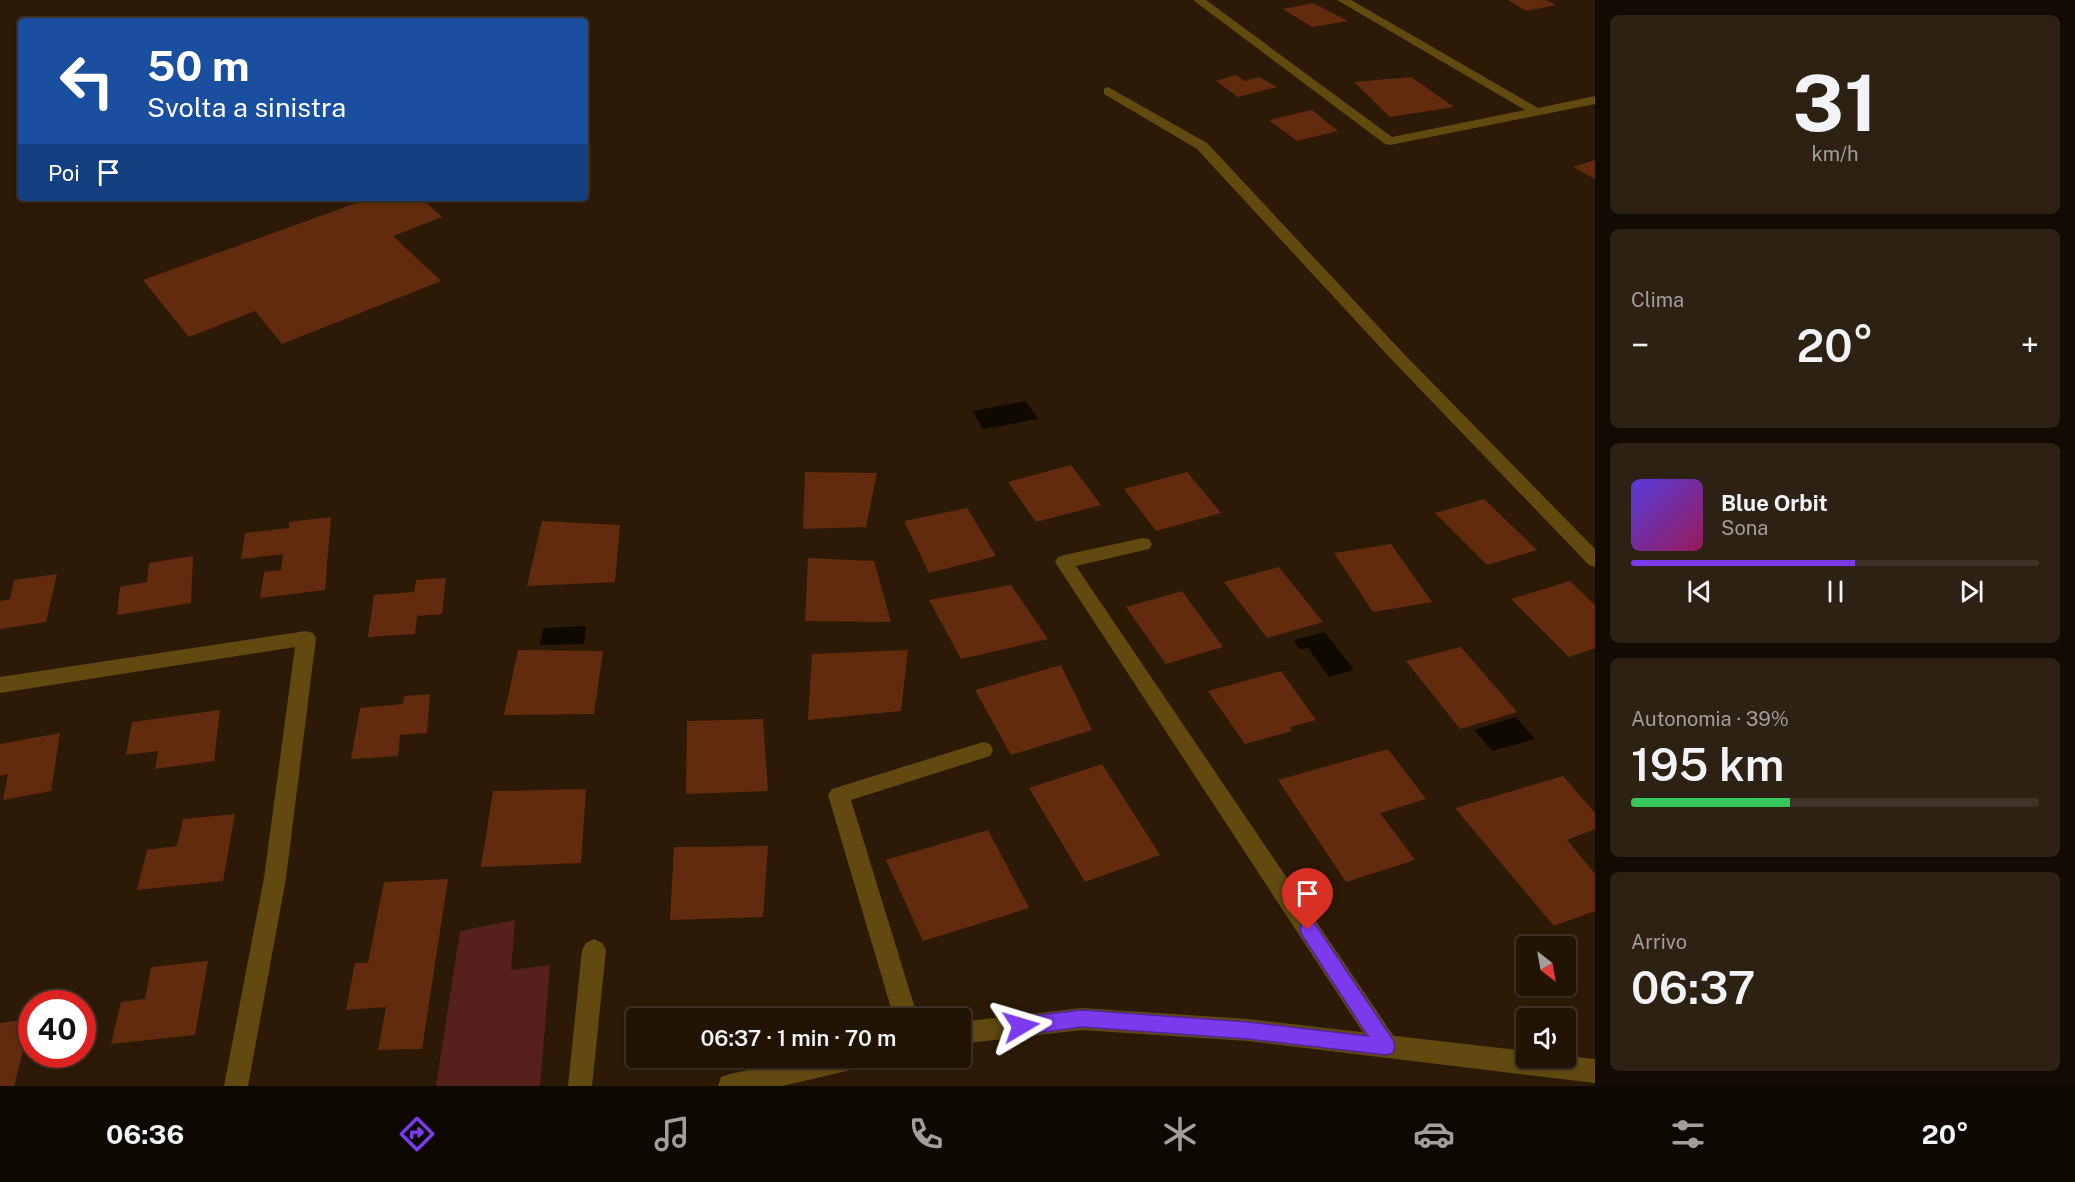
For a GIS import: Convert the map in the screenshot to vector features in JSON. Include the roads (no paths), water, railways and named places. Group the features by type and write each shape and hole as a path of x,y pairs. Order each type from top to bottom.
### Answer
{"street":[{"path":"1199,0 1390,141 1595,100"},
{"path":"1343,0 1535,111"},
{"path":"1108,92 1202,146 1407,366 1595,560"},
{"path":"1143,544 1064,562 1386,1046"},
{"path":"0,685 306,638 275,878 236,1086"},
{"path":"903,1008 839,795 983,750"},
{"path":"580,1086 594,950"},
{"path":"971,1032 1082,1019 1248,1030 1595,1071"},
{"path":"730,1086 808,1068"}]}
